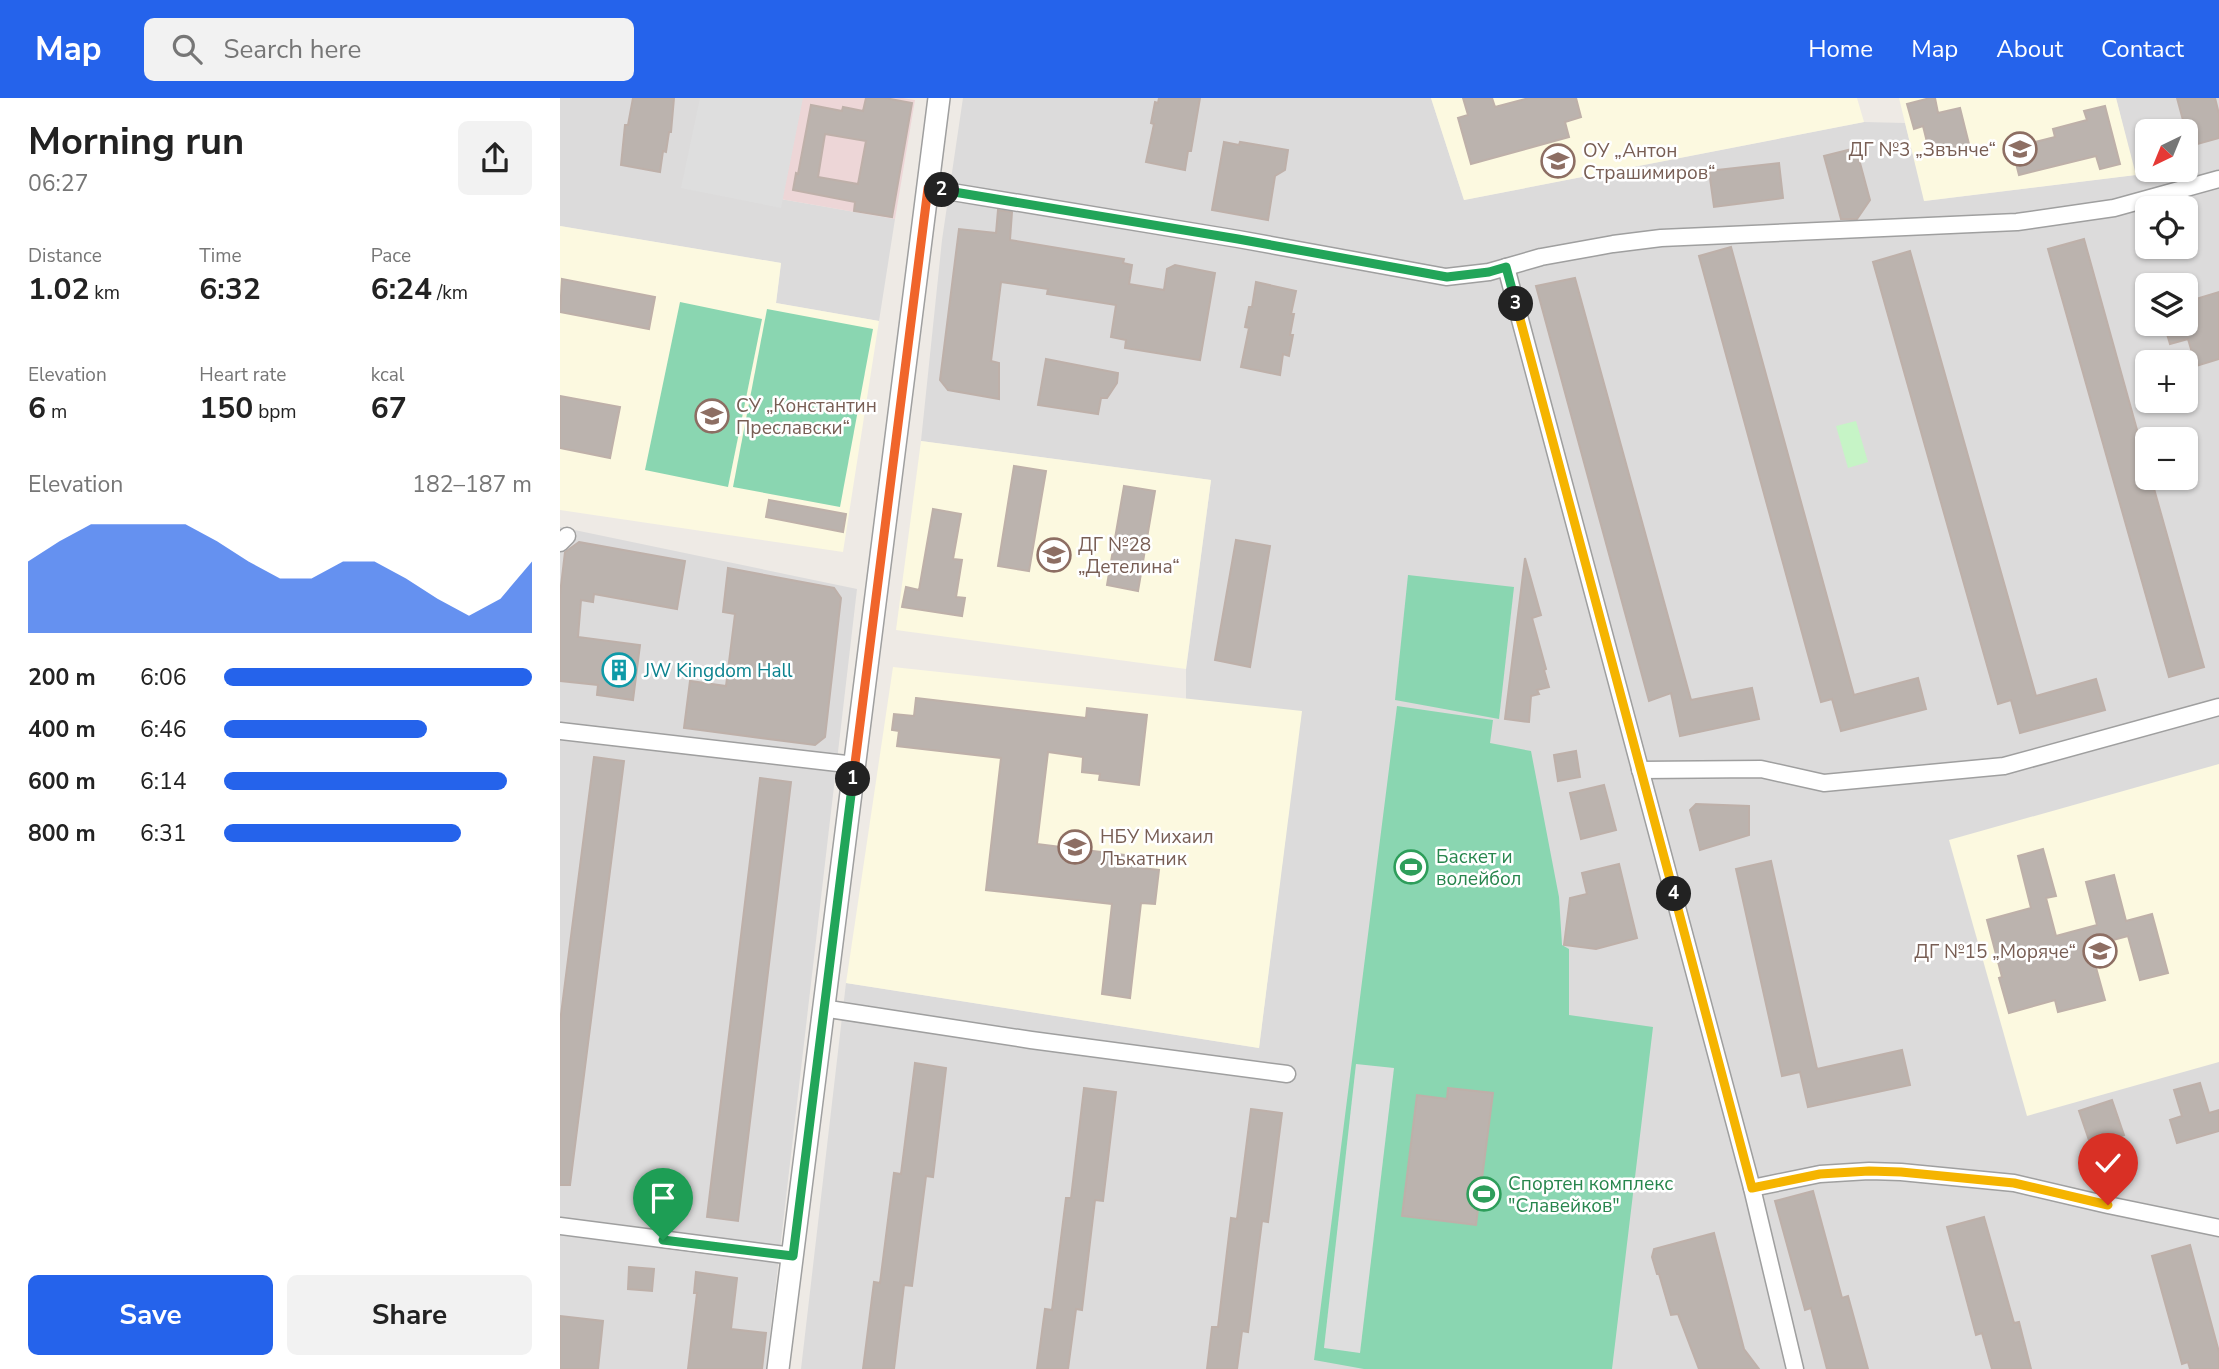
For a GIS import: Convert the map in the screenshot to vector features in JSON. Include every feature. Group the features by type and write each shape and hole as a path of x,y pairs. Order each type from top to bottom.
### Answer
{"street":[{"path":"778,1369 939,98"},
{"path":"928,188 1238,239 1447,277 1489,272 1541,257 1612,244 1661,238 2017,222 2114,208 2219,179"},
{"path":"1506,267 1752,1188 1795,1369"},
{"path":"1640,770 1761,769 1824,783 2004,766 2219,707"},
{"path":"560,731 855,765"},
{"path":"822,1008 1031,1040 1287,1074"},
{"path":"1752,1188 1820,1174 1869,1171 1914,1173 2014,1183 2219,1228"},
{"path":"560,1226 793,1256"}],"shaded area":[{"path":"560,98 756,98 740,192 895,219 879,321 776,303 781,263 560,226"},
{"path":"700,98 803,98 781,208 681,188"},
{"path":"756,98 915,100 895,219 740,192"},
{"path":"963,98 1431,98 1464,200 1864,122 1905,123 1925,201 2135,175 2116,98 2219,98 2219,1369 801,1369 846,983 1259,1048 1301,712 1186,699 1186,669 1211,480 921,441 942,240"},
{"name":"ОУ „Антон Страшимиров“","path":"1431,98 1857,98 1864,122 1464,200"},
{"name":"ДГ №3 „Звънче“","path":"1899,98 2116,98 2135,175 1924,201"},
{"name":"СУ „Константин Преславски“","path":"560,226 781,263 776,303 879,321 843,552 560,510"},
{"name":"ДГ №28 „Детелина“","path":"921,441 1211,480 1186,669 896,630"},
{"path":"560,527 857,589 766,1369 560,1369"},
{"name":"НБУ Михаил Лъкатник","path":"893,667 1302,711 1259,1048 846,983"},
{"name":"ДГ №15 „Моряче“","path":"2219,764 2219,1062 2027,1116 1949,840"},
{"path":"1356,1064 1394,1068 1360,1353 1324,1348"}],"green space":[{"path":"680,302 762,319 728,487 645,470"},
{"path":"767,309 873,329 840,507 733,487"},
{"path":"1856,421 1868,462 1848,468 1836,426"},
{"path":"1408,575 1514,587 1499,719 1395,700"},
{"name":"Спортен комплекс \"Славейков\"","path":"1397,706 1493,720 1490,743 1531,751 1559,897 1562,945 1569,949 1569,1015 1653,1027 1612,1369 1364,1369 1314,1360"}],"building":[{"path":"633,98 674,98 671,132 666,152 663,151 660,172 621,165 625,125 628,125"},
{"path":"866,98 912,103 892,217 854,211 855,202 793,190 811,105 842,111 843,107 863,111","holes":["825,134 866,141 858,184 818,177"]},
{"path":"1159,98 1200,98 1185,170 1146,162 1154,124 1151,123 1155,102 1158,103"},
{"path":"1463,98 1492,98 1495,107 1529,98 1576,98 1581,117 1565,122 1569,137 1471,164 1458,118 1468,115"},
{"path":"1935,98 1938,113 1960,108 1969,144 1930,154 1923,126 1914,129 1907,104"},
{"path":"2177,98 2215,98 2219,114 2219,138 2198,144 2198,119 2183,119"},
{"path":"2105,106 2120,164 2100,169 2096,156 2019,175 2012,148 2055,137 2053,129 2087,120 2084,111"},
{"path":"1224,142 1288,150 1285,170 1275,176 1268,220 1212,210"},
{"path":"1856,148 1870,200 1857,219 1841,219 1824,156"},
{"path":"1779,163 1783,198 1714,207 1709,171"},
{"path":"998,210 1012,212 1010,240 1124,259 1123,263 1132,265 1129,284 1164,290 1167,269 1175,265 1215,273 1200,360 1125,348 1126,340 1111,337 1116,305 1047,294 1048,289 1001,282 991,361 999,363 999,399 948,390 940,380 959,229 996,233"},
{"path":"2084,239 2136,427 2135,490 2154,490 2204,667 2169,677 2048,249"},
{"path":"1731,247 1854,695 1918,678 1926,709 1841,731 1832,699 1821,702 1699,256"},
{"path":"1910,251 2036,696 2096,679 2105,710 2020,733 2011,700 1998,704 1873,262"},
{"path":"1575,278 1691,700 1752,688 1759,719 1680,736 1671,693 1649,701 1536,286"},
{"path":"562,279 655,297 649,329 560,312"},
{"path":"1256,282 1296,291 1291,314 1294,314 1289,356 1283,354 1280,375 1241,367 1249,328 1245,327"},
{"path":"2219,292 2219,359 2198,365 2198,350 2191,350 2188,339 2170,344 2168,336 2198,336 2198,298"},
{"path":"1046,359 1118,373 1117,383 1107,398 1101,398 1098,414 1038,405"},
{"path":"560,396 620,407 610,458 560,448"},
{"path":"1014,466 1046,471 1029,571 998,566"},
{"path":"1124,486 1155,491 1138,591 1107,585"},
{"path":"769,500 846,514 843,532 766,517"},
{"path":"933,509 961,514 953,559 962,560 956,597 965,598 962,616 902,607 906,587 919,590"},
{"path":"1236,540 1270,546 1250,667 1215,660"},
{"path":"579,542 685,561 677,609 594,594 593,602 581,600 578,637 640,645 633,700 597,695 598,685 560,681 560,594 565,552"},
{"path":"1525,558 1541,615 1532,618 1549,687 1537,690 1539,694 1531,696 1529,722 1505,719"},
{"path":"728,568 834,588 841,598 825,737 815,745 684,728 690,681 726,686 735,614 723,612"},
{"path":"916,698 1086,718 1087,708 1147,715 1139,785 1099,780 1100,774 1082,772 1083,757 1048,752 1037,844 1142,857 1141,868 1159,870 1155,904 1141,903 1130,998 1102,994 1112,904 986,890 1001,758 897,746 899,731 892,730 894,714 914,716"},
{"path":"1576,751 1580,777 1558,781 1554,755"},
{"path":"594,757 624,761 570,1185 560,1185 560,1022"},
{"path":"760,778 791,782 738,1221 707,1217"},
{"path":"1604,785 1616,830 1581,839 1570,793"},
{"path":"1696,804 1749,806 1749,835 1700,850 1690,810"},
{"path":"2043,849 2056,896 2046,898 2056,936 2097,925 2086,882 2114,875 2126,921 2152,914 2168,973 2140,980 2128,936 2090,946 2105,1000 2058,1012 2055,1000 2009,1013 1987,920 2031,908 2018,856"},
{"path":"1771,861 1817,1069 1902,1050 1910,1085 1808,1107 1800,1072 1782,1076 1736,869"},
{"path":"1619,864 1637,938 1596,949 1564,945 1570,898 1587,894 1582,873"},
{"path":"915,1063 946,1068 933,1177 926,1176 912,1286 904,1285 894,1369 863,1369 874,1282 880,1283 894,1173 901,1174"},
{"path":"2200,1083 2209,1113 2219,1110 2219,1131 2177,1143 2170,1120 2182,1116 2174,1090"},
{"path":"1084,1088 1116,1092 1103,1201 1095,1200 1082,1310 1076,1309 1068,1369 1037,1369 1045,1309 1052,1310 1066,1198 1071,1198"},
{"path":"1448,1088 1493,1093 1476,1225 1402,1216 1417,1095 1447,1099"},
{"path":"2112,1100 2124,1135 2091,1146 2079,1111"},
{"path":"1251,1109 1282,1113 1268,1222 1262,1221 1248,1332 1242,1331 1237,1369 1207,1369 1212,1327 1218,1327 1231,1218 1237,1219"},
{"path":"1813,1191 1842,1298 1848,1296 1868,1369 1827,1369 1811,1308 1805,1310 1775,1201"},
{"path":"1984,1217 2014,1323 2019,1322 2031,1369 1992,1369 1982,1333 1976,1335 1947,1227"},
{"path":"1714,1233 1744,1349 1759,1369 1699,1369 1678,1314 1671,1315 1657,1274 1652,1257 1654,1249"},
{"path":"2190,1245 2219,1352 2219,1369 2190,1369 2188,1362 2182,1364 2152,1256"},
{"path":"629,1267 654,1269 652,1291 628,1289"},
{"path":"696,1272 737,1278 731,1329 766,1333 762,1369 688,1369 697,1293 694,1293"},
{"path":"560,1316 603,1321 598,1369 560,1369"}],"place":[{"name":"ДГ №3 „Звънче“","path":"2020,149"},
{"name":"ОУ „Антон Страшимиров“","path":"1558,161"},
{"name":"СУ „Константин Преславски“","path":"712,416"},
{"name":"ДГ №28 „Детелина“","path":"1054,555"},
{"name":"JW Kingdom Hall","path":"619,670"},
{"name":"НБУ Михаил Лъкатник","path":"1075,847"},
{"name":"Баскет и волейбол","path":"1411,867"},
{"name":"ДГ №15 „Моряче“","path":"2100,951"},
{"name":"Спортен комплекс \"Славейков\"","path":"1484,1194"}],"route":[{"path":"663,1240 793,1256 822,1008 928,188 1238,239 1447,277 1506,267 1752,1188 1820,1174 1901,1172 2014,1183 2108,1205"}]}
